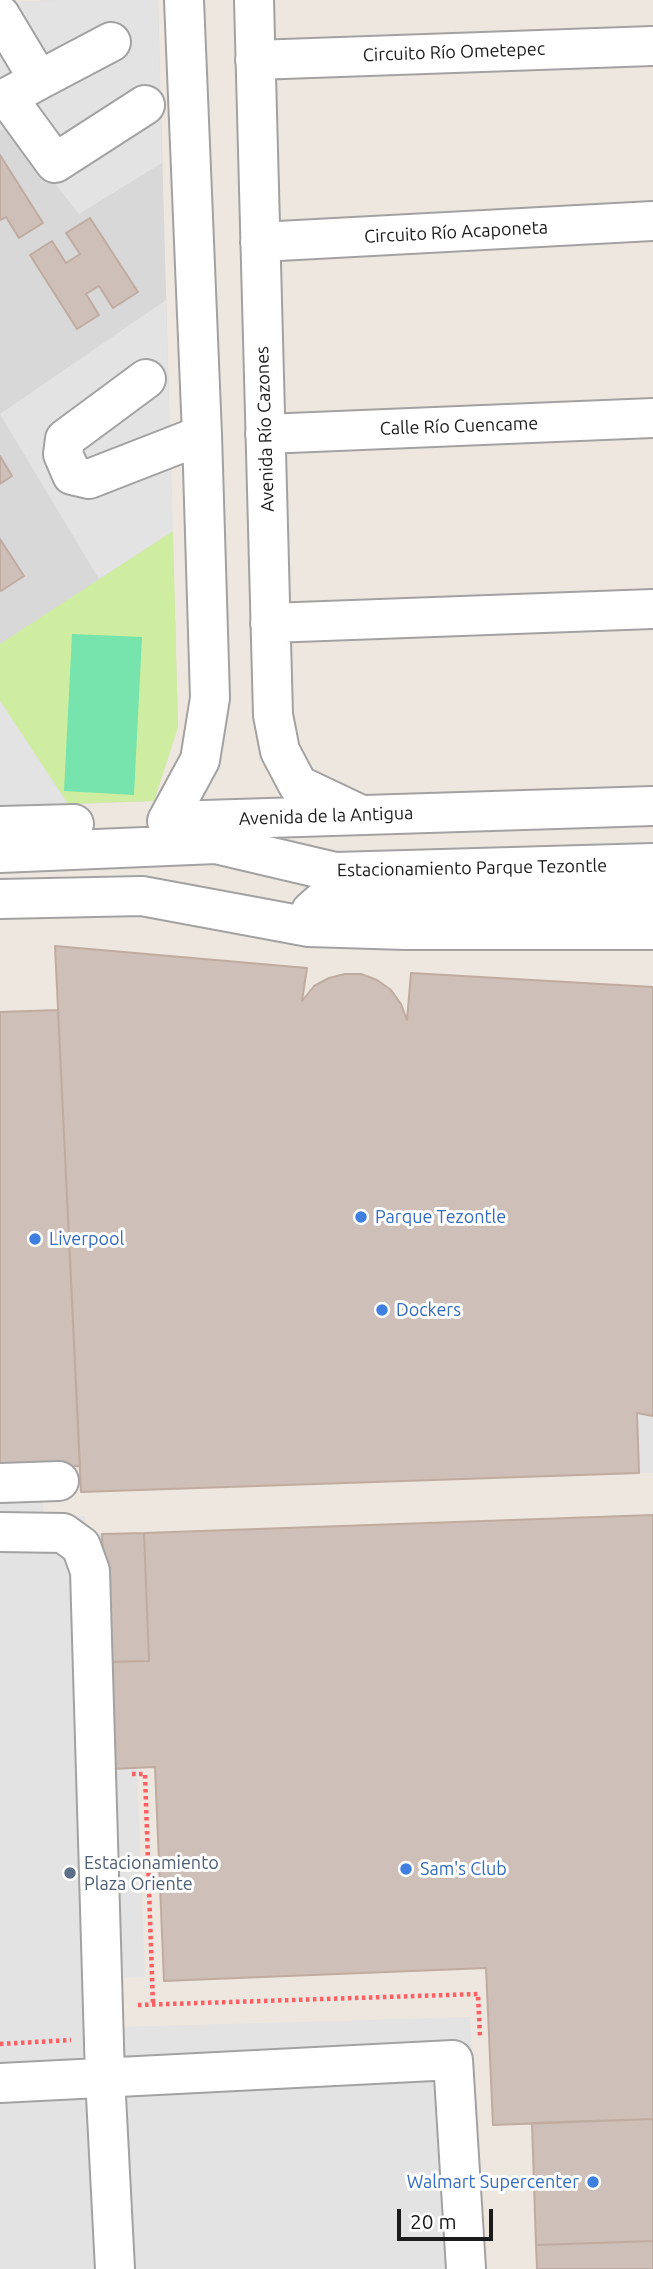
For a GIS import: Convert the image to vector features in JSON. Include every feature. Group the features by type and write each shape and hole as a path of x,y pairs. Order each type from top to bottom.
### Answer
{"street":[{"path":"167,821 200,760 211,698 184,0"},
{"name":"Avenida Río Cazones","path":"254,0 274,715 280,751 298,785 359,814"},
{"path":"0,15 16,92 55,163 145,106"},
{"path":"16,92 111,42"},
{"name":"Circuito Río Ometepec","path":"255,60 653,46"},
{"name":"Circuito Río Acaponeta","path":"260,242 653,221"},
{"path":"146,379 65,439 63,454 72,475 89,479 202,435"},
{"name":"Calle Río Cuencame","path":"265,434 653,418"},
{"path":"270,623 653,609"},
{"name":"Avenida de la Antigua","path":"4,827 653,806"},
{"name":"Estacionamiento Parque Tezontle","path":"4,827 215,844 313,877 474,893 500,903 653,898"},
{"name":"Estacionamiento Parque Tezontle","path":"313,877 335,872 387,873 653,863"},
{"name":"Estacionamiento Parque Tezontle","path":"309,928 311,911 321,901 313,877"},
{"path":"0,899 142,896 309,928 653,930"},
{"path":"0,1483 59,1481"},
{"path":"0,1532 63,1533 81,1546 90,1571 105,2077 115,2269"},
{"path":"0,2083 453,2060 466,2269"}],"path":[{"path":"97,1775 145,1774 153,2005"},
{"path":"0,2043 104,2039"}],"shaded area":[{"path":"158,0 178,727 154,801 0,807 0,3"},
{"path":"158,0 162,163 79,214 9,126 0,131 0,3"},
{"path":"166,300 173,531 99,579 0,414"},
{"path":"0,701 68,804 0,807"},
{"path":"637,1413 653,1416 653,1473 639,1473"},
{"name":"Estacionamiento Plaza Oriente","path":"43,1501 44,1517 85,1516 86,1535 102,1534 112,1769 137,1768 145,1977 117,1978 118,2027 470,2017 484,2269 0,2269 0,1502"}],"green space":[{"path":"173,531 178,727 154,801 68,804 0,701 0,644"},
{"path":"72,634 142,637 134,795 64,791"}],"building":[{"path":"0,155 43,223 19,238 6,217 0,220"},
{"path":"90,218 138,292 113,308 99,286 86,294 99,315 77,329 30,255 52,241 66,263 80,254 66,233"},
{"path":"0,456 12,476 0,484"},
{"path":"0,539 24,576 1,591 0,589"},
{"name":"Parque Tezontle","path":"55,946 307,968 302,1001 314,986 329,978 361,974 377,980 391,990 401,1004 407,1020 411,973 653,987 653,1416 637,1413 639,1473 81,1492"},
{"name":"Liverpool","path":"58,1010 80,1466 0,1469 0,1012"},
{"name":"Sam's Club","path":"653,1515 653,2119 493,2125 486,1968 164,1981 155,1767 111,1769 107,1662 149,1661 144,1533"},
{"path":"144,1533 149,1661 107,1662 102,1534"},
{"name":"Walmart Supercenter","path":"653,2119 653,2241 536,2245 532,2123"},
{"path":"653,2241 653,2269 537,2269 536,2245"}],"place":[{"name":"Parque Tezontle","path":"361,1217"},
{"name":"Liverpool","path":"35,1239"},
{"name":"Dockers","path":"382,1310"},
{"name":"Sam's Club","path":"406,1869"},
{"name":"Estacionamiento Plaza Oriente","path":"70,1873"},
{"name":"Walmart Supercenter","path":"593,2182"}]}
